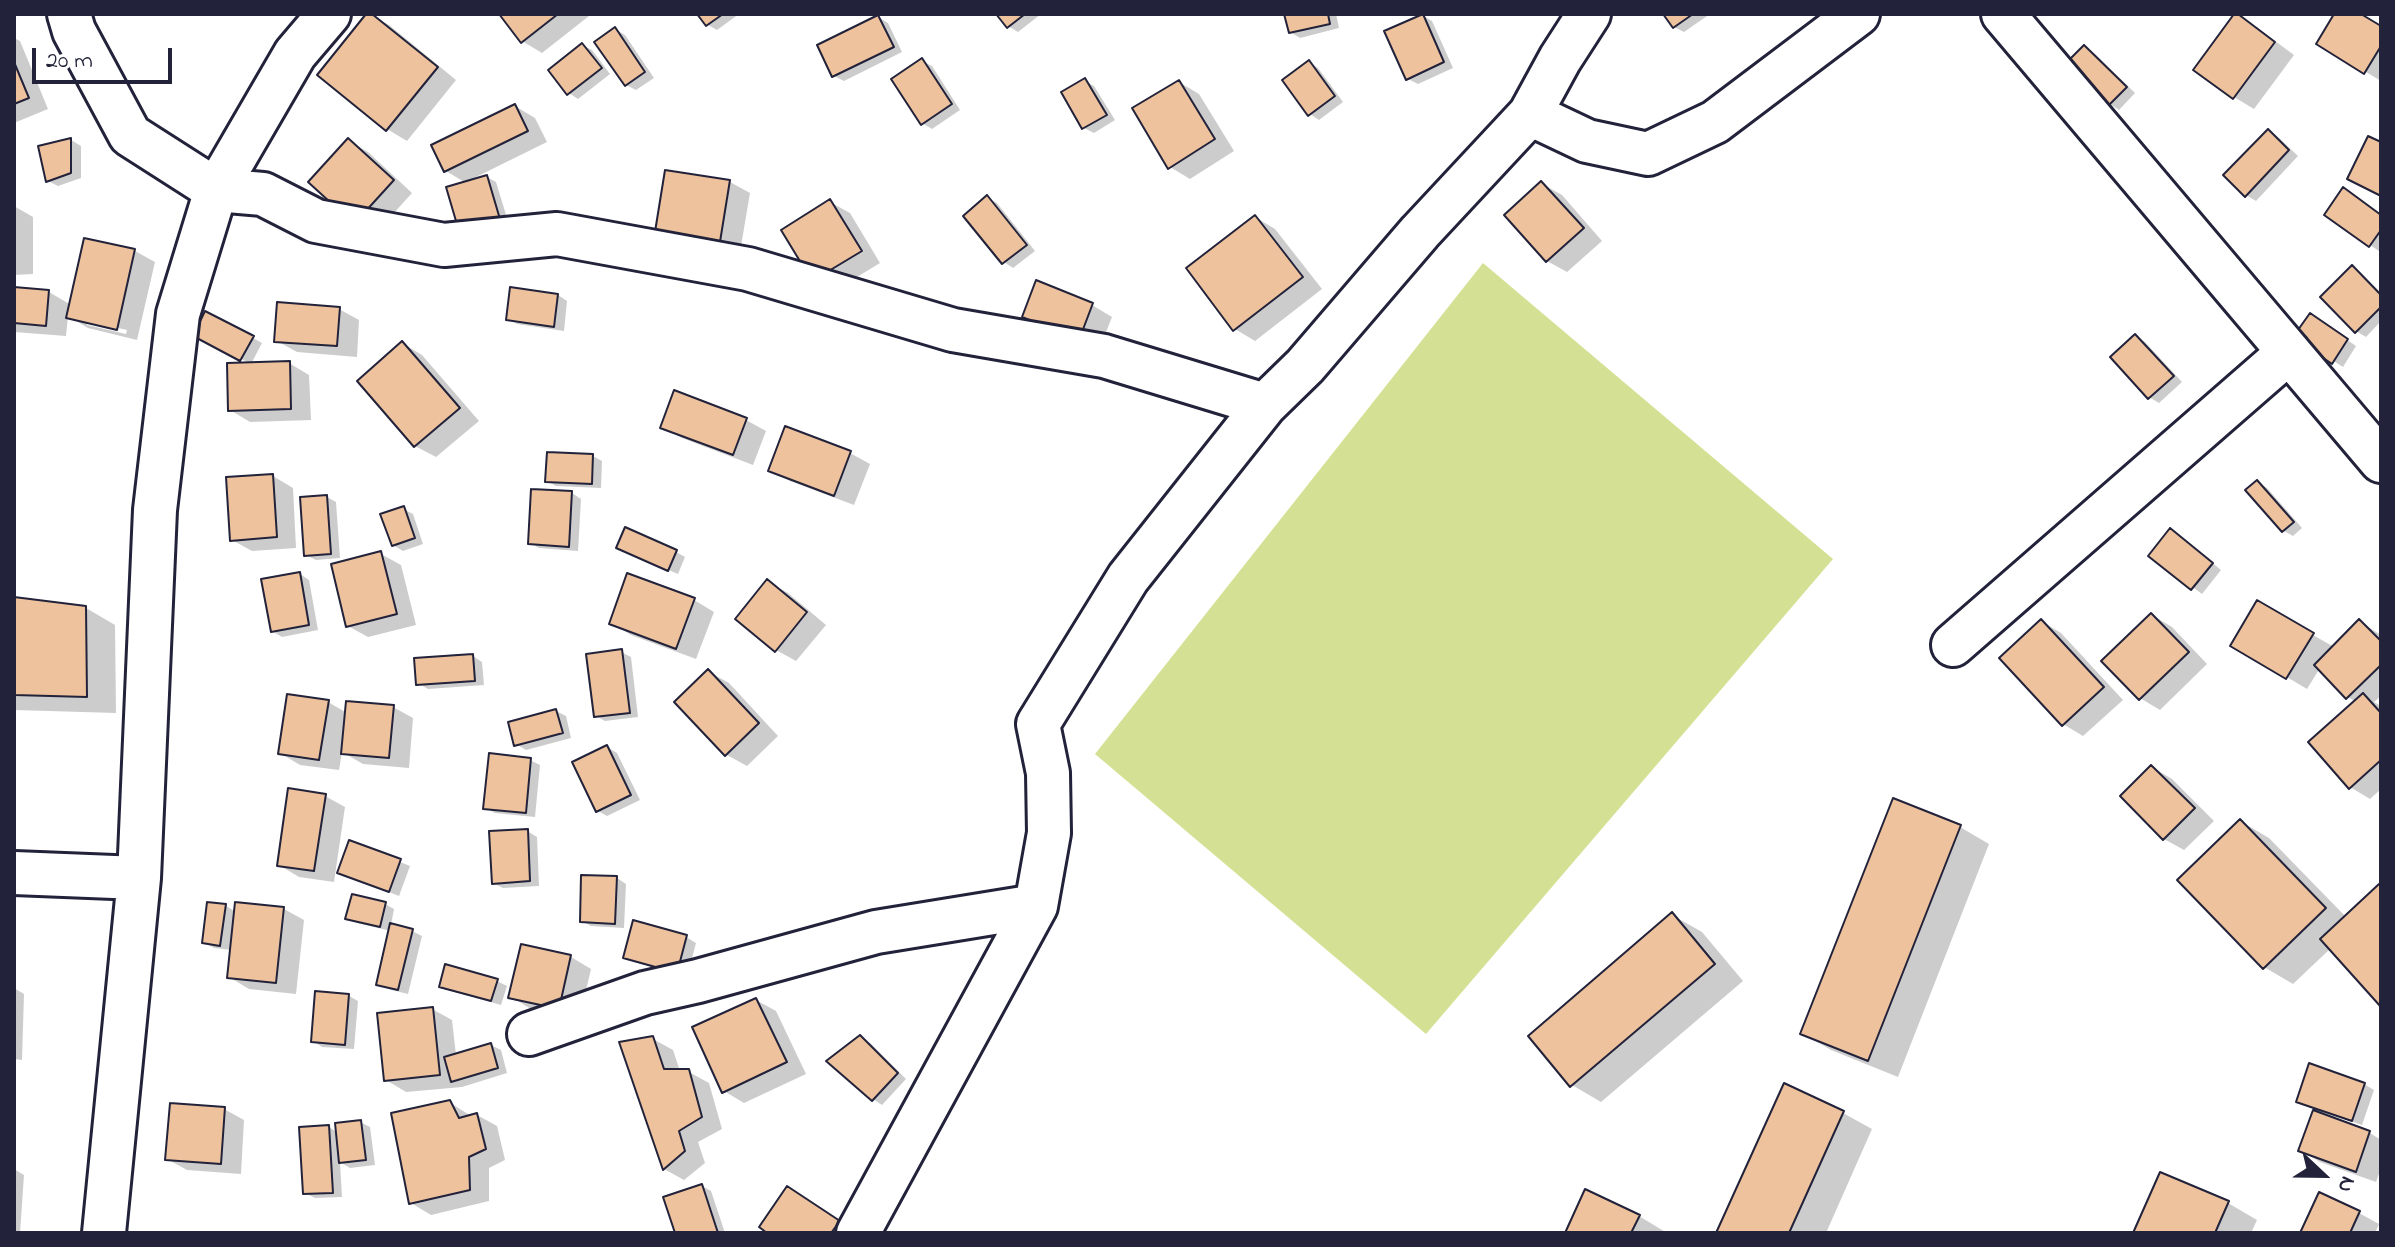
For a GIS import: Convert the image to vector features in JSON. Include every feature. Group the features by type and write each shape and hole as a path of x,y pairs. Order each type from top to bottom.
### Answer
{"street":[{"path":"69,14 74,31 130,135 216,190 263,194 316,221 444,245 557,234 748,269 953,330 1104,356 1265,405"},
{"path":"104,1233 139,878 157,495 178,314 216,190 295,54 329,14"},
{"path":"858,1233 1036,906 1049,833 1048,773 1038,724 1128,578 1265,405 1305,366 1420,232 1530,114 1589,14"},
{"path":"1530,114 1587,141 1648,154 1715,122 1858,14"},
{"path":"2003,14 2381,461"},
{"path":"1953,645 2289,352"},
{"path":"14,873 139,878"},
{"path":"529,1034 645,993 876,932 1036,906"}],"green space":[{"path":"1483,263 1833,559 1426,1034 1095,754"}],"building":[{"path":"366,14 372,14 438,67 386,131 317,75"},
{"path":"499,14 558,14 521,43"},
{"path":"697,14 723,14 706,26"},
{"path":"996,14 1025,14 1007,28"},
{"path":"1284,14 1328,14 1330,24 1289,33"},
{"path":"1423,14 1444,62 1406,80 1384,31"},
{"path":"1663,14 1693,14 1673,28"},
{"path":"2234,14 2275,42 2233,99 2193,70"},
{"path":"2334,14 2361,14 2381,26 2381,46 2364,74 2316,44"},
{"path":"878,15 894,47 832,77 817,45"},
{"path":"615,27 645,72 625,86 594,42"},
{"path":"582,43 602,68 567,95 548,70"},
{"path":"2084,45 2127,87 2108,106 2065,64"},
{"path":"922,58 952,104 921,125 891,79"},
{"path":"1309,60 1335,96 1308,116 1282,80"},
{"path":"14,62 29,98 14,104"},
{"path":"1085,78 1107,115 1082,129 1061,92"},
{"path":"1179,80 1215,139 1168,169 1132,108"},
{"path":"515,104 528,131 444,172 431,145"},
{"path":"2268,129 2289,150 2245,197 2223,175"},
{"path":"2368,136 2381,142 2381,196 2347,179"},
{"path":"71,138 71,173 46,182 38,146"},
{"path":"348,138 394,180 354,224 308,182"},
{"path":"665,170 730,180 719,248 654,238"},
{"path":"487,175 502,226 461,238 446,187"},
{"path":"1541,181 1584,228 1546,262 1504,215"},
{"path":"2343,187 2381,215 2381,230 2369,247 2324,215"},
{"path":"987,195 1027,245 1002,264 963,216"},
{"path":"830,199 862,251 812,281 781,230"},
{"path":"1255,215 1303,277 1233,331 1186,268"},
{"path":"84,238 135,249 117,330 66,318"},
{"path":"2352,265 2381,295 2381,307 2355,333 2320,297"},
{"path":"1036,280 1093,303 1079,340 1022,317"},
{"path":"14,287 49,290 46,326 14,323"},
{"path":"510,287 558,294 554,327 506,320"},
{"path":"277,302 340,307 337,346 274,342"},
{"path":"205,311 254,336 240,361 193,336"},
{"path":"2310,313 2348,339 2332,364 2293,337"},
{"path":"2135,334 2174,376 2148,399 2110,357"},
{"path":"402,341 460,408 414,447 357,381"},
{"path":"290,361 291,409 228,411 227,363"},
{"path":"674,390 747,418 733,455 660,428"},
{"path":"785,426 851,451 834,496 768,471"},
{"path":"547,452 593,454 592,484 545,482"},
{"path":"273,474 277,537 230,541 226,477"},
{"path":"2257,480 2294,522 2282,532 2245,490"},
{"path":"531,489 572,491 569,547 528,544"},
{"path":"327,495 331,554 304,556 300,497"},
{"path":"404,506 415,538 392,546 380,514"},
{"path":"625,527 677,550 668,571 616,548"},
{"path":"2170,528 2213,563 2191,590 2148,556"},
{"path":"381,551 397,614 346,627 331,564"},
{"path":"300,572 309,625 271,632 261,579"},
{"path":"627,573 695,598 676,649 609,624"},
{"path":"767,579 807,612 775,652 735,619"},
{"path":"14,597 86,606 87,697 14,695"},
{"path":"2257,600 2314,633 2286,679 2230,646"},
{"path":"2151,613 2189,652 2139,700 2101,661"},
{"path":"2041,619 2104,687 2062,726 1999,658"},
{"path":"2359,619 2381,641 2381,665 2346,699 2314,665"},
{"path":"622,649 630,713 594,717 586,654"},
{"path":"473,654 475,681 416,685 414,658"},
{"path":"708,669 759,723 725,756 674,702"},
{"path":"2363,693 2381,713 2381,760 2349,789 2308,742"},
{"path":"287,694 329,700 319,760 278,754"},
{"path":"346,701 394,705 389,758 341,754"},
{"path":"556,709 563,733 514,746 508,722"},
{"path":"607,745 631,795 596,812 572,762"},
{"path":"489,753 531,758 526,813 483,809"},
{"path":"2151,765 2195,808 2163,840 2120,796"},
{"path":"288,788 326,794 314,871 277,866"},
{"path":"1893,798 1961,825 1868,1061 1800,1034"},
{"path":"2240,819 2326,908 2263,969 2177,880"},
{"path":"528,829 530,881 492,884 489,831"},
{"path":"349,840 401,859 389,892 337,873"},
{"path":"581,875 617,876 615,924 580,922"},
{"path":"2381,885 2381,1007 2320,939"},
{"path":"352,894 386,902 380,927 345,919"},
{"path":"207,902 226,904 220,946 202,943"},
{"path":"235,902 284,907 276,983 227,978"},
{"path":"1672,912 1715,964 1570,1087 1528,1036"},
{"path":"633,920 687,935 677,973 623,958"},
{"path":"390,923 413,929 398,990 376,985"},
{"path":"521,944 571,955 559,1009 508,998"},
{"path":"445,964 498,979 491,1001 439,987"},
{"path":"315,991 349,994 345,1045 311,1042"},
{"path":"756,998 787,1062 722,1093 692,1027"},
{"path":"433,1007 440,1075 384,1081 377,1013"},
{"path":"860,1035 898,1073 872,1101 826,1061"},
{"path":"653,1036 664,1069 689,1069 702,1117 679,1131 685,1151 663,1170 619,1042"},
{"path":"491,1043 498,1068 451,1082 444,1057"},
{"path":"2309,1063 2365,1083 2352,1121 2296,1102"},
{"path":"1784,1083 1844,1111 1789,1233 1716,1233"},
{"path":"450,1100 459,1118 477,1113 486,1149 469,1157 470,1190 409,1204 391,1113"},
{"path":"170,1103 225,1107 221,1164 165,1160"},
{"path":"2313,1110 2370,1131 2356,1172 2298,1151"},
{"path":"361,1120 366,1160 339,1163 335,1123"},
{"path":"329,1125 333,1193 303,1194 299,1127"},
{"path":"2160,1172 2229,1201 2215,1233 2133,1233"},
{"path":"702,1184 718,1233 675,1233 663,1197"},
{"path":"787,1186 840,1221 831,1233 767,1233 759,1227"},
{"path":"1585,1189 1640,1215 1631,1233 1565,1233"},
{"path":"2319,1192 2360,1211 2350,1233 2300,1233"}]}
